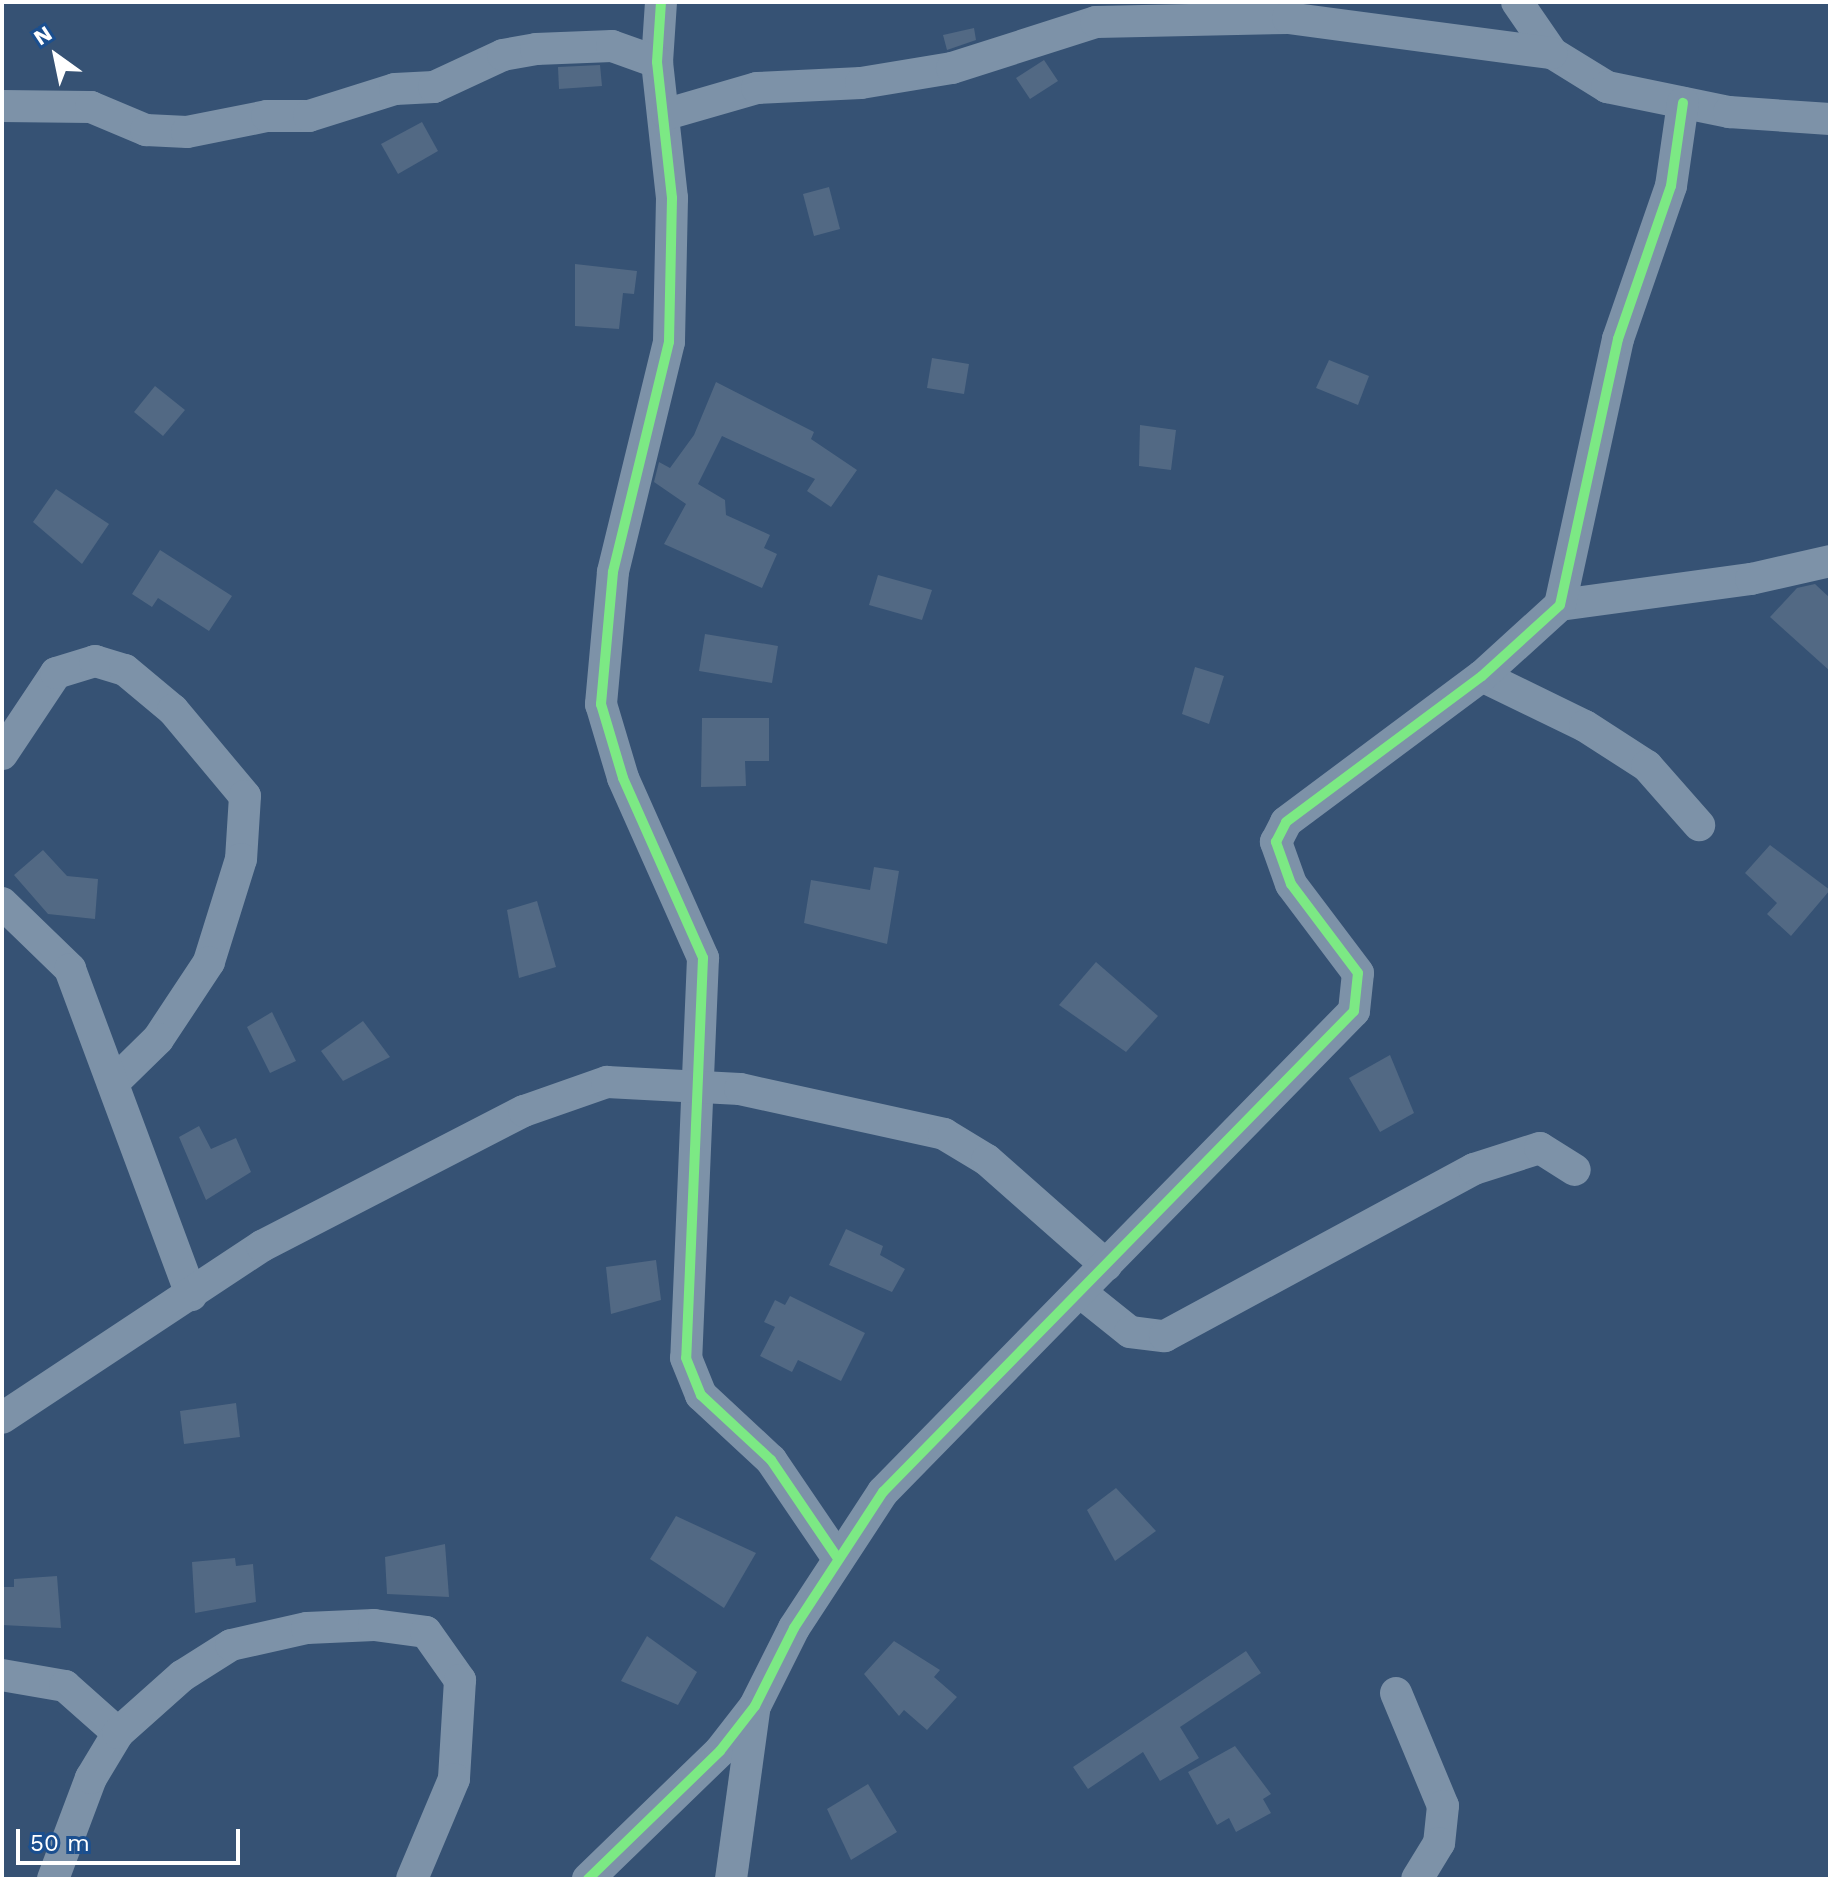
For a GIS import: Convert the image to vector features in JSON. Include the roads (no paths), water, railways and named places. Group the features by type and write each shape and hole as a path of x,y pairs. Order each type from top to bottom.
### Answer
{"street":[{"path":"661,2 657,62 667,114 669,342 613,572 601,704 623,778 703,958 694,1088 698,1161 686,1358 701,1395 771,1460 837,1557"},
{"path":"1517,2 1552,53 1607,87 1683,103 1830,119"},
{"path":"667,114 757,88 861,83 952,68 1096,22 1288,18 1552,53"},
{"path":"2,106 91,107 146,130 187,132 309,116 395,89 434,87 503,55 536,49 612,46 657,62"},
{"path":"1560,605 1618,339 1671,186 1683,103"},
{"path":"588,1879 720,1751 755,1706 837,1557 939,1430 1080,1292 1232,1128 1354,1011 1358,973 1277,859 1286,822 1482,676 1560,605 1830,561"},
{"path":"2,754 56,673 95,661 125,670 173,710 245,796 241,859 209,962 173,1020 113,1083"},
{"path":"1482,676 1585,726 1647,766 1699,825"},
{"path":"2,903 70,969 191,1295"},
{"path":"2,1418 262,1246 524,1111 607,1082 694,1088 839,1107 944,1134 987,1160 1106,1265"},
{"path":"1080,1292 1130,1332 1165,1336 1474,1169 1540,1148 1575,1170"},
{"path":"53,1879 91,1778 118,1733 231,1645 307,1628 426,1632 460,1680 461,1720 454,1779 412,1879"},
{"path":"2,1675 65,1686 118,1733"},
{"path":"1396,1693 1443,1806 1439,1843 1417,1879"},
{"path":"731,1879 755,1706"}]}
